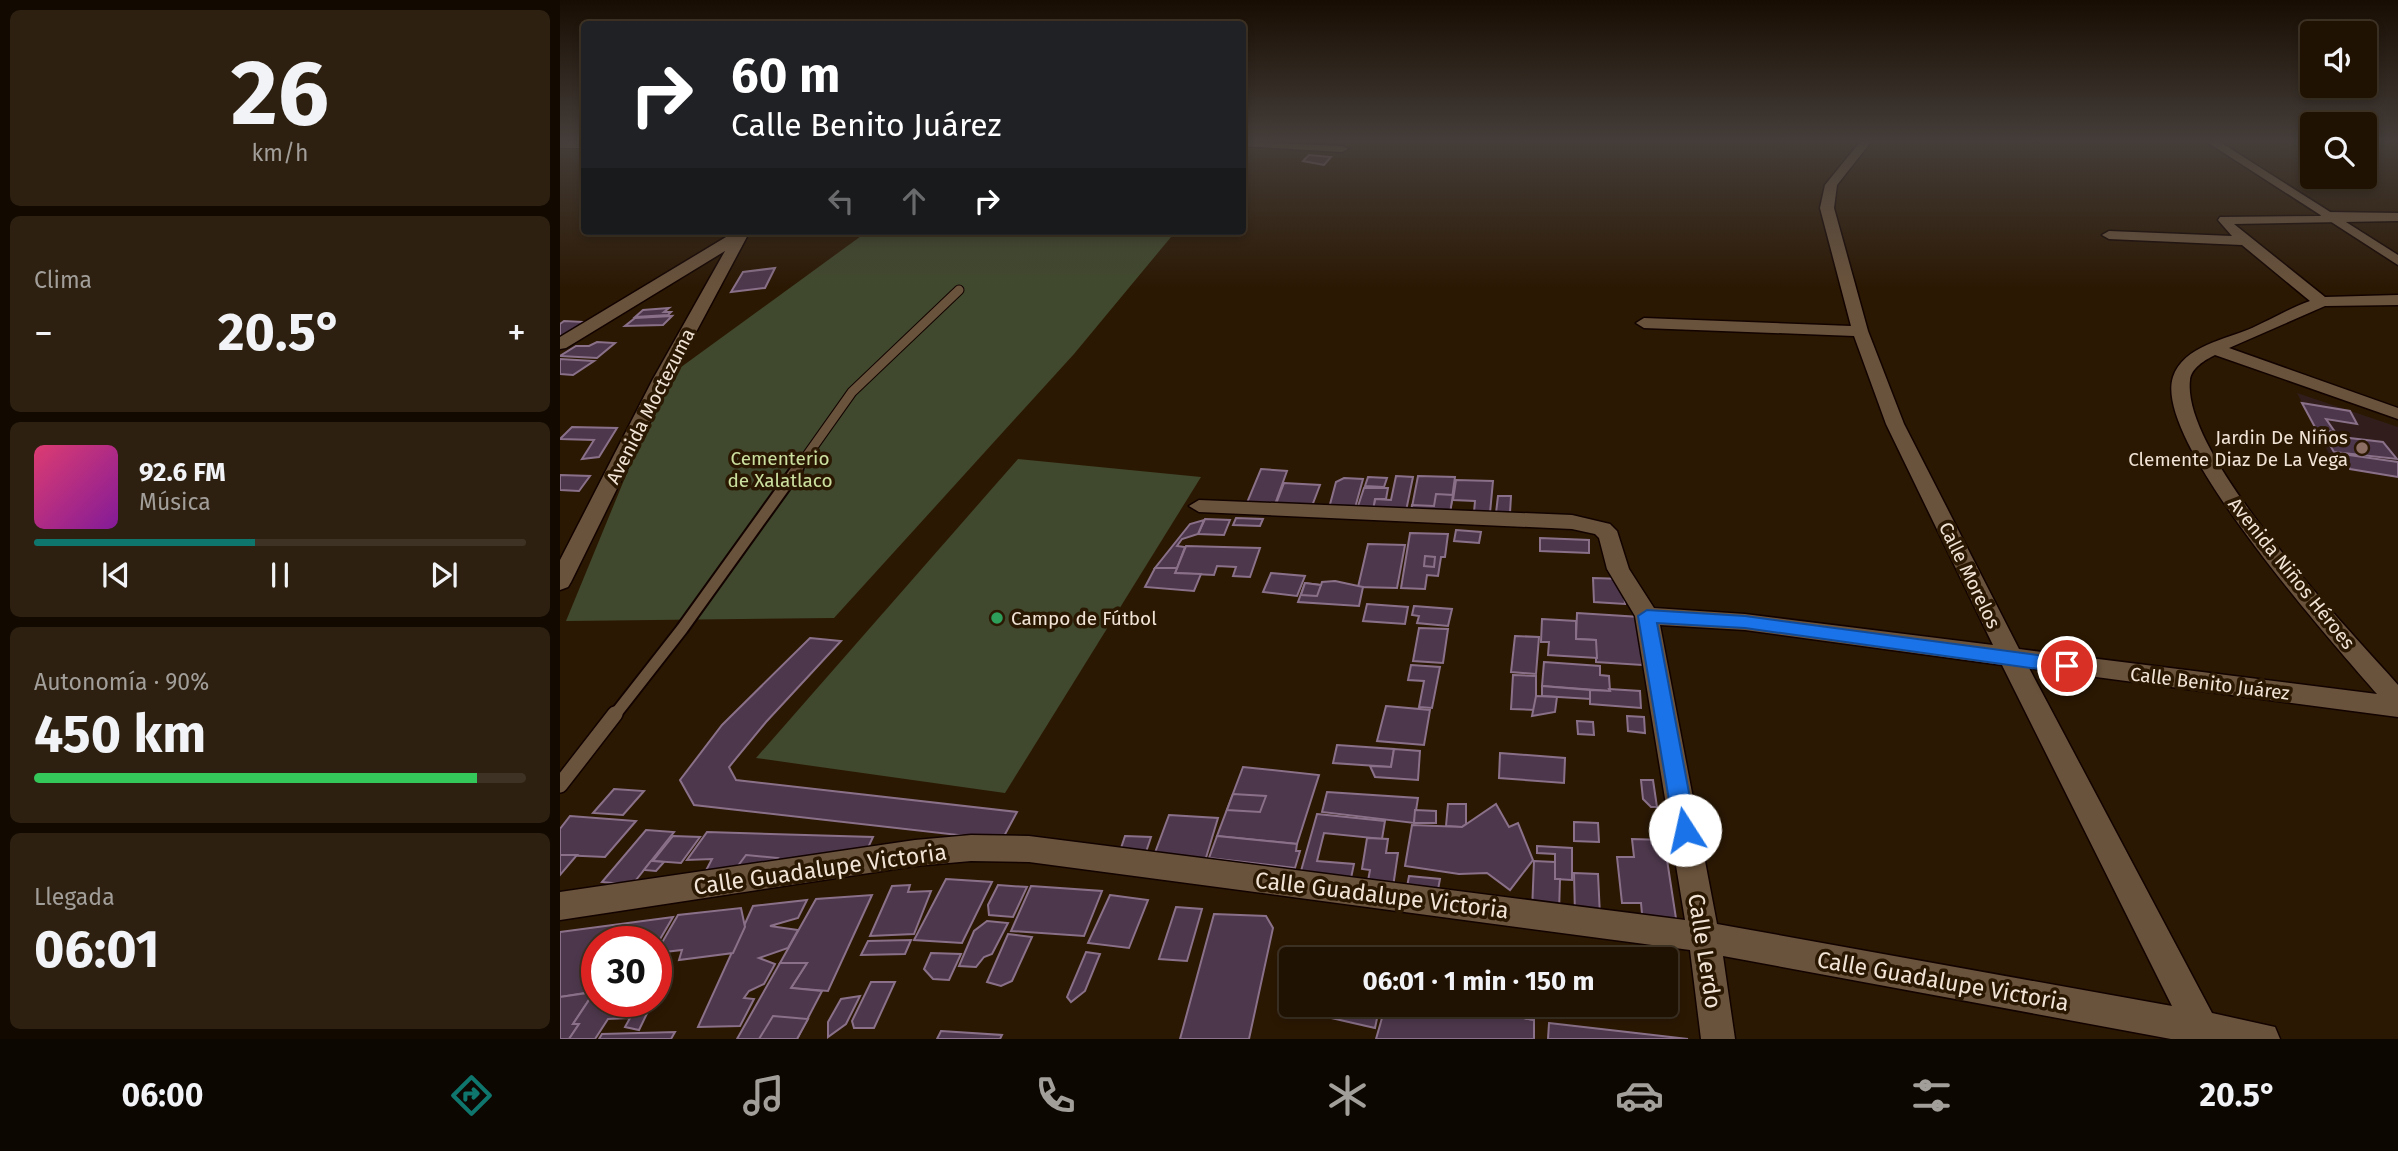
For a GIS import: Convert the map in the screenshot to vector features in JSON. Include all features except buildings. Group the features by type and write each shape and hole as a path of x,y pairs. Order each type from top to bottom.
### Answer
{"street":[{"name":"Calle Morelos","path":"1829,190 1827,208 1860,331 1895,424 2204,1034"},
{"path":"2288,190 2398,261"},
{"path":"2398,217 2225,220 2246,241 2321,302 2398,300"},
{"path":"560,344 738,235"},
{"name":"Avenida Moctezuma","path":"560,582 739,235"},
{"path":"2109,235 2246,241"},
{"name":"Avenida Niños Héroes","path":"2321,302 2194,360 2180,380 2178,393 2183,416 2208,462 2249,524 2398,705"},
{"path":"1644,323 1860,331"},
{"path":"2215,349 2398,414"},
{"path":"1199,506 1588,524 1602,529 1609,536 1618,569 1647,616"},
{"name":"Calle Benito Juárez","path":"1647,616 1745,622 2012,659 2398,705"},
{"name":"Calle Lerdo","path":"1647,616 1704,937 1718,1039"},
{"name":"Calle Guadalupe Victoria","path":"560,906 915,853 971,848 1029,849 1704,937 2204,1034 2263,1039"}],"lane":[{"path":"560,785 681,629 852,392 959,290"}],"shaded area":[{"name":"Jardin De Niños Clemente Diaz De La Vega","path":"2297,393 2398,427 2398,477 2336,467"}],"green space":[{"name":"Cementerio de Xalatlaco","path":"863,235 1173,235 1074,354 834,618 566,621 666,378"},
{"name":"Campo de Fútbol","path":"1018,459 1201,477 1005,793 756,758"}],"place":[{"name":"Jardin De Niños Clemente Diaz De La Vega","path":"2362,448"},
{"name":"Campo de Fútbol","path":"997,618"}],"route":[{"path":"1685,830 1647,616 1745,622 2067,666"}]}
